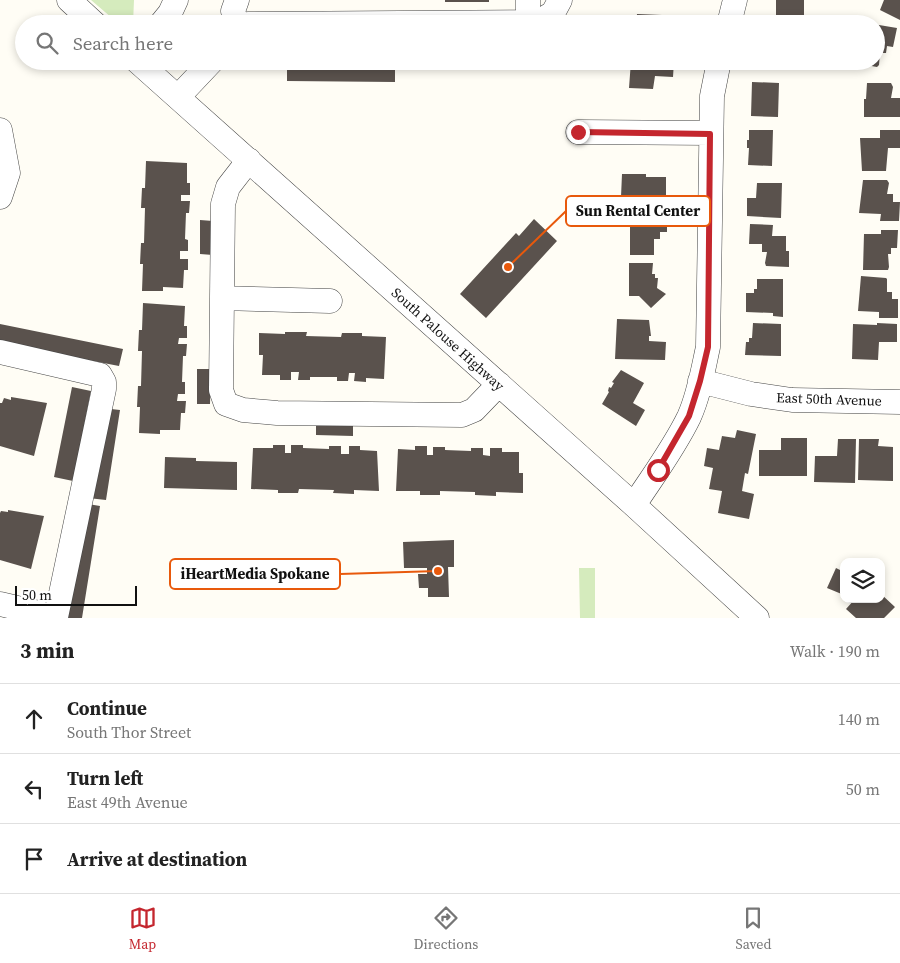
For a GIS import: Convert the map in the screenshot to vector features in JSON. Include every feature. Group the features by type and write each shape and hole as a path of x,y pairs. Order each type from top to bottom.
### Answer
{"street":[{"path":"68,0 85,15"},
{"path":"168,15 176,0"},
{"path":"234,15 233,11 237,0"},
{"path":"550,15 553,13 560,0"},
{"path":"731,15 735,0"},
{"path":"442,15 528,11"},
{"name":"South Palouse Highway","path":"147,70 634,504 757,618"},
{"path":"178,97 204,70"},
{"path":"634,504 658,470 689,416 708,347 710,134 712,96 718,70"},
{"path":"0,130 8,173 0,197"},
{"path":"578,132 710,134"},
{"path":"249,160 228,187 224,204 220,390 226,404 243,410 277,413 462,415 474,410 499,384"},
{"path":"222,298 330,301"},
{"path":"0,352 100,375 104,382 56,617 0,604"},
{"name":"East 50th Avenue","path":"700,381 751,394 792,400 900,402"}],"green space":[{"path":"91,0 134,0 133,15 108,15"},
{"path":"579,568 595,568 595,618 580,618"}],"building":[{"path":"445,0 489,0 489,2 445,2"},
{"path":"776,0 804,0 804,15 776,15"},
{"path":"884,0 900,0 900,20 880,10"},
{"path":"885,26 897,28 893,47 887,46 886,53"},
{"path":"287,70 395,70 395,82 287,81"},
{"path":"630,70 673,70 673,77 655,76 653,89 629,88"},
{"path":"752,82 779,83 778,117 751,116"},
{"path":"867,83 891,83 893,87 891,98 900,98 900,117 864,117 864,99 866,99"},
{"path":"749,130 773,130 772,166 748,165 749,148 747,148 747,140 749,140"},
{"path":"880,130 900,130 900,148 888,148 886,171 862,171 860,138 880,138"},
{"path":"146,161 187,163 187,183 190,183 190,195 181,195 181,201 190,201 189,213 186,213 185,239 188,240 188,251 180,251 180,259 188,259 188,270 184,270 183,288 163,287 163,291 142,291 143,264 140,264 141,243 144,243 145,208 141,208 142,188 145,188"},
{"path":"622,174 646,174 646,177 666,177 666,196 621,197"},
{"path":"863,180 887,180 889,183 887,194 893,194 893,202 900,202 899,221 880,221 881,214 859,213"},
{"path":"757,183 782,183 781,218 747,216 747,198 756,198"},
{"path":"650,214 667,214 667,232 660,232 660,239 654,239 654,255 630,255 630,222 650,222"},
{"path":"534,219 557,241 486,318 460,294 516,233 519,236"},
{"path":"200,220 213,221 213,255 200,254"},
{"path":"750,224 773,225 772,236 786,236 786,251 789,251 789,267 766,266 767,252 762,252 762,244 749,244"},
{"path":"881,230 898,230 897,248 891,248 891,254 888,254 888,270 863,270 864,234 881,234"},
{"path":"629,263 653,263 652,274 655,274 655,278 658,278 657,288 666,294 651,308 639,296 629,296"},
{"path":"861,276 887,279 887,292 892,292 892,299 898,299 898,318 879,318 879,312 858,311"},
{"path":"757,279 783,279 783,317 773,316 773,313 746,312 746,293 754,293 754,289 757,289"},
{"path":"143,303 185,306 184,326 187,326 187,338 179,338 178,344 187,344 186,356 183,356 182,382 185,382 185,394 178,394 177,401 186,401 185,413 181,413 180,430 160,430 160,434 139,433 140,407 137,407 138,386 141,386 142,351 138,351 139,330 142,330"},
{"path":"617,319 649,320 651,336 649,336 649,341 666,342 665,360 615,359"},
{"path":"753,323 781,324 781,356 745,355 746,342 749,342 749,338 752,338"},
{"path":"877,323 897,324 897,342 879,342 878,360 852,359 853,324 877,325"},
{"path":"0,324 123,349 119,366 0,343"},
{"path":"285,332 307,332 306,336 341,337 342,333 362,333 362,336 386,337 384,379 366,378 366,382 354,381 355,373 349,373 348,381 337,381 337,377 310,377 310,380 298,380 299,372 291,372 291,380 280,380 280,375 262,375 263,355 259,355 259,333 285,334"},
{"path":"197,369 211,369 210,404 197,404"},
{"path":"621,370 644,383 633,403 645,410 636,426 602,404 609,392 609,387 611,388 614,383 612,382"},
{"path":"72,387 91,391 73,481 54,477"},
{"path":"11,397 47,403 34,456 0,446 0,403 2,403 4,398 11,400"},
{"path":"102,408 120,410 106,500 88,498"},
{"path":"316,423 353,424 353,436 316,435"},
{"path":"737,430 756,434 748,474 745,473 742,491 754,494 749,519 718,513 722,491 709,489 713,468 704,466 707,448 719,450 722,436 735,438"},
{"path":"781,438 807,438 807,476 759,476 759,450 781,450"},
{"path":"838,439 856,439 855,483 814,482 815,456 837,456"},
{"path":"859,439 879,439 878,446 893,447 893,481 858,480"},
{"path":"273,445 285,445 285,453 291,453 291,445 303,445 303,448 329,449 329,446 341,446 341,454 349,454 349,446 360,446 360,450 377,451 379,491 354,490 354,494 333,493 334,490 299,489 298,493 278,493 278,490 251,489 253,448 273,448"},
{"path":"415,446 427,446 427,455 433,455 433,447 445,447 445,450 471,451 471,448 483,448 483,455 490,456 490,448 502,448 502,452 519,452 519,473 523,473 523,493 496,492 496,496 475,495 475,492 440,491 440,495 420,495 420,491 396,491 398,449 415,450"},
{"path":"165,457 196,458 196,461 237,462 237,490 164,488"},
{"path":"82,503 100,506 82,618 63,618"},
{"path":"8,510 44,516 31,569 0,560 0,513 1,511 8,512"},
{"path":"454,540 454,567 448,567 449,597 428,597 428,588 419,588 418,574 427,574 427,568 404,568 403,542"},
{"path":"836,568 840,570 840,593 827,588"},
{"path":"885,598 895,607 884,618 856,618 846,609 851,603 885,603"}],"place":[{"name":"Sun Rental Center","path":"508,267"},
{"name":"iHeartMedia Spokane","path":"438,571"}],"route":[{"path":"578,132 710,134 708,347 689,416 658,470"}]}
